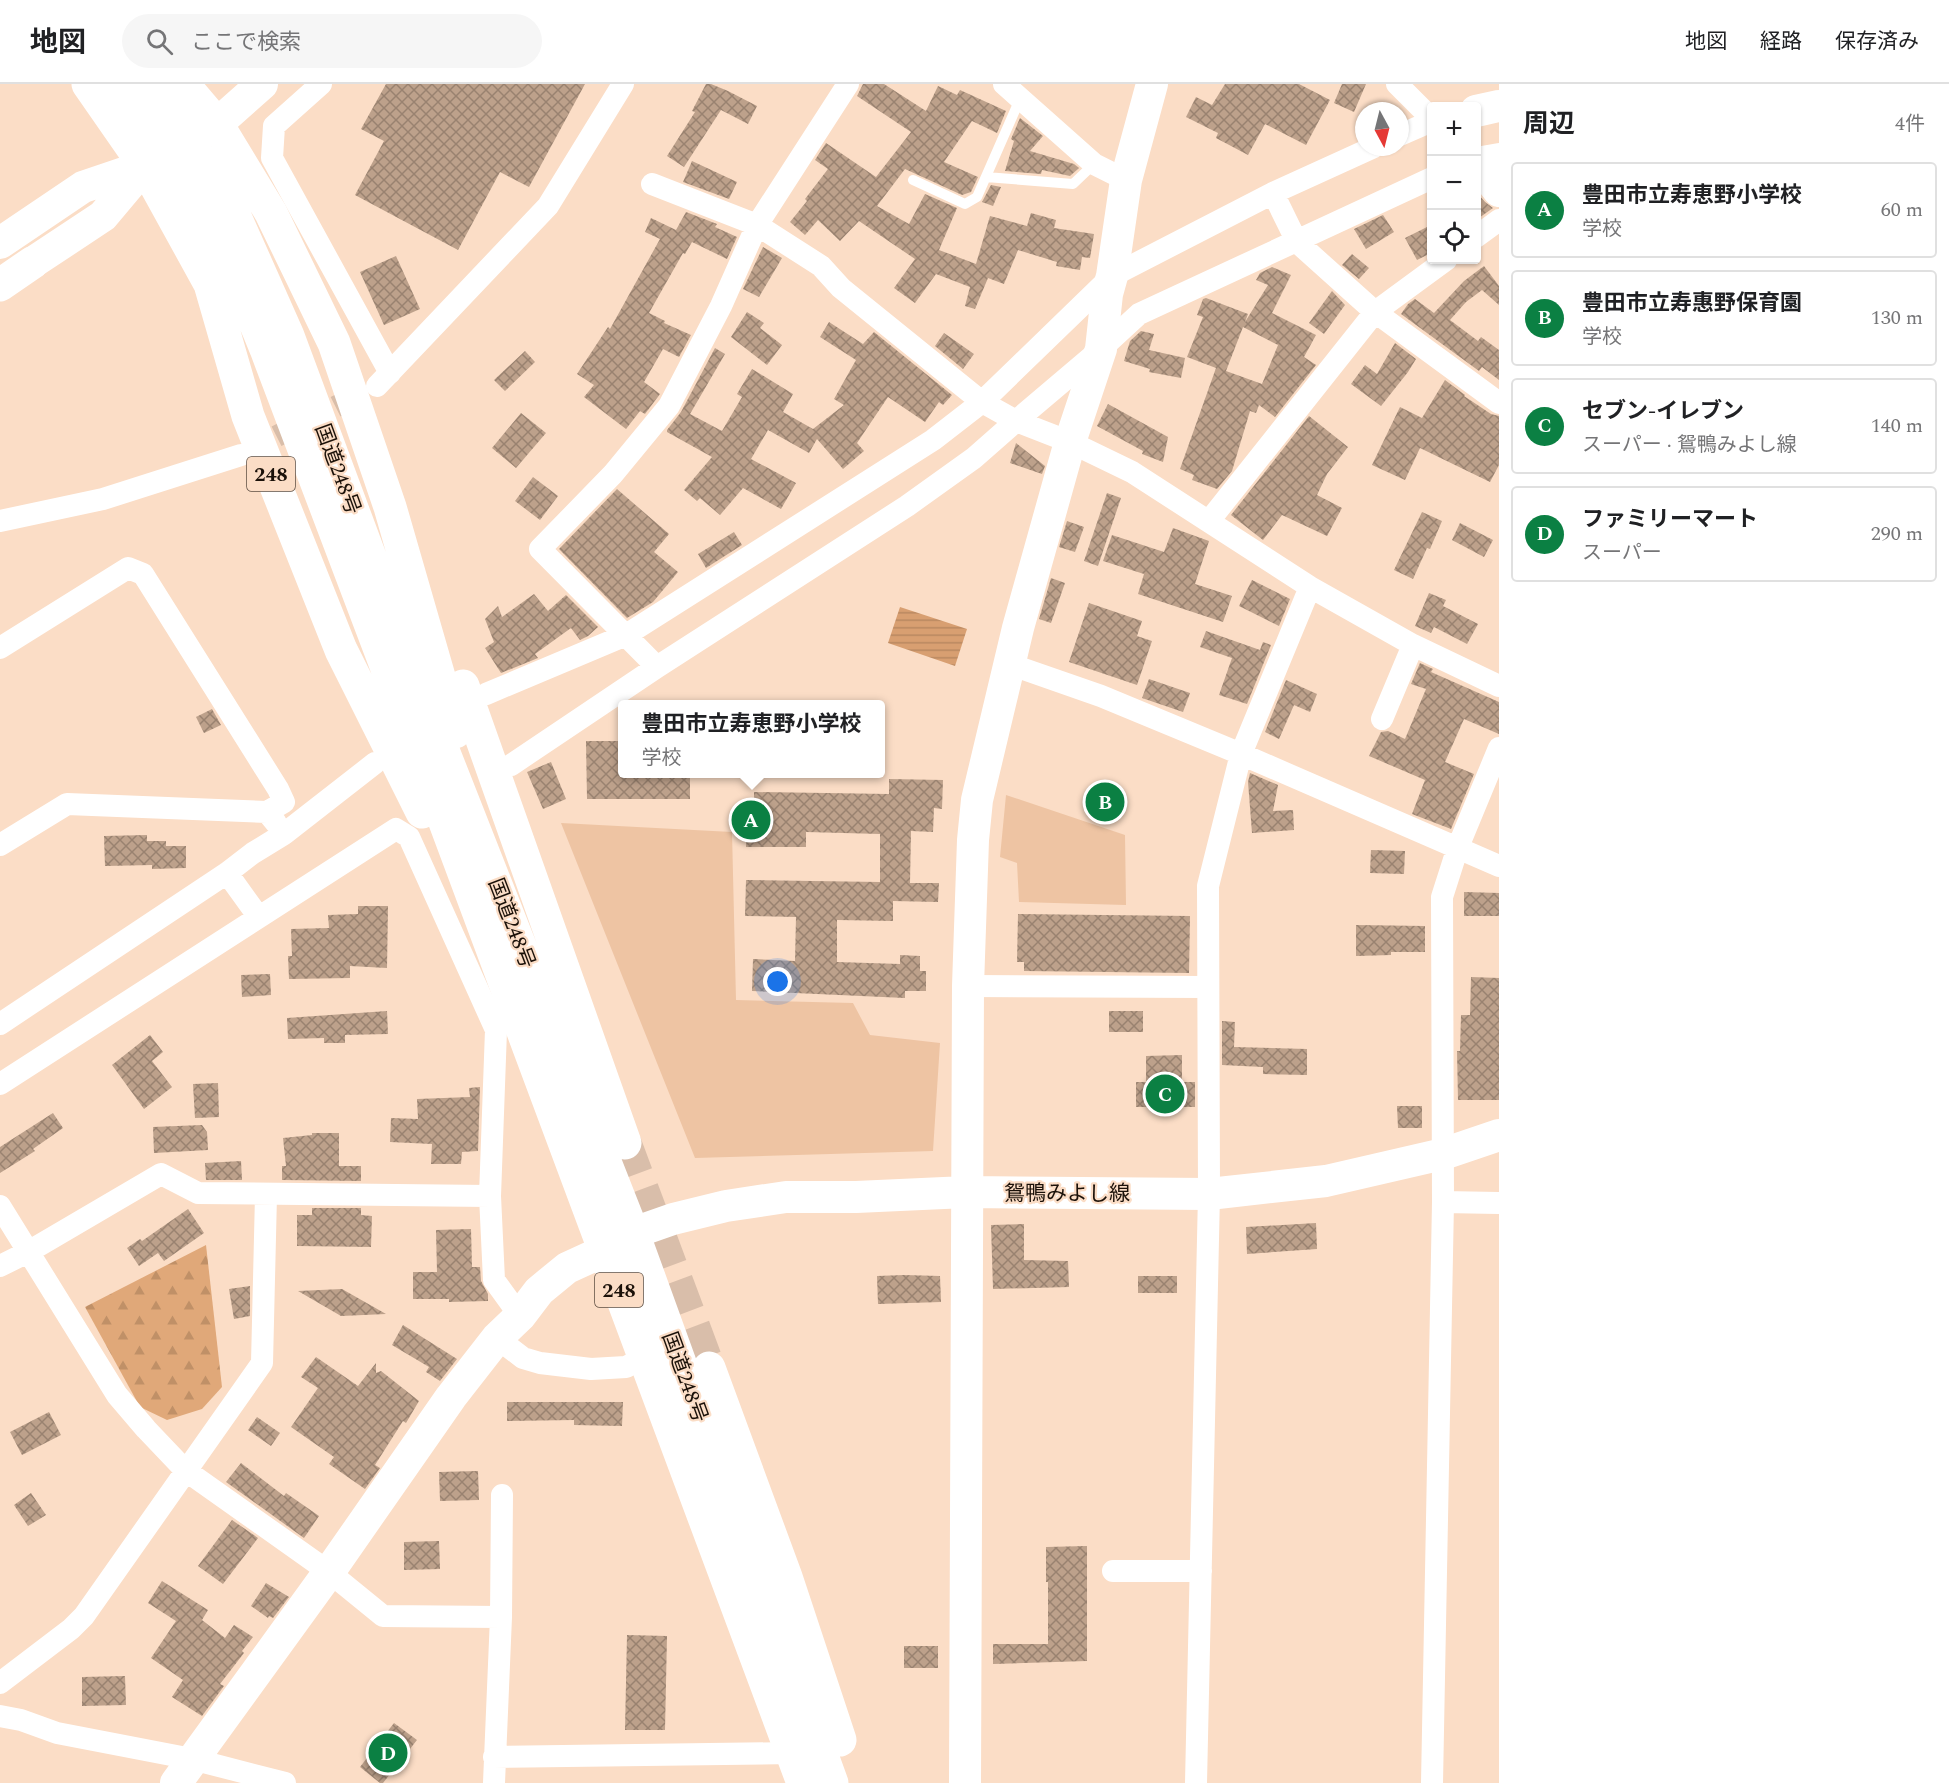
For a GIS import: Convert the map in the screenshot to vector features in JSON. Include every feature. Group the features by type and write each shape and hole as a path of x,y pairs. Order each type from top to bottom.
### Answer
{"highway":[{"name":"248","path":"88,84 145,166 210,284 253,428 341,650 442,754 501,765 625,1143"},
{"name":"国道248号","path":"120,84 159,134 201,205 244,296 277,343"},
{"name":"国道248号","path":"148,84 169,110 233,212 277,343 442,754 479,839 633,1233 832,1783"},
{"name":"248","path":"183,84 217,124 271,213 334,343 390,507 410,537 442,754"},
{"path":"0,285 32,263"},
{"name":"国道248号","path":"442,754 428,803 504,981 508,1028 604,1251 797,1768"},
{"path":"709,1368 786,1577 854,1783"}],"street":[{"path":"0,243 82,187 145,166 217,124 262,84"},
{"path":"321,84 274,126 272,158 383,380 548,206 623,84"},
{"path":"657,667 540,549 613,474 669,406 721,306 757,225 848,84"},
{"path":"965,1783 968,986 976,810 1009,664 1070,442 1101,349 1126,180 1152,84"},
{"path":"1397,84 1427,116"},
{"path":"1012,92 1094,164 1126,180"},
{"path":"1481,110 1499,106"},
{"path":"1409,131 1427,122"},
{"path":"1481,159 1499,154"},
{"path":"486,694 626,635 933,440 982,402 1110,285 1273,193 1355,156"},
{"path":"0,301 32,263 103,216 145,166"},
{"path":"1481,167 1499,191"},
{"path":"501,765 906,506 974,458 1139,314 1427,180"},
{"path":"652,184 757,225 821,266 841,288 982,402 1016,421 1070,442 1132,472 1310,587 1413,645 1499,686"},
{"path":"1273,193 1297,242 1375,312 1499,403"},
{"path":"1481,233 1499,220"},
{"path":"1209,521 1375,312 1441,264"},
{"path":"0,521 103,499 240,455"},
{"path":"0,648 128,568 143,574 284,802 267,812 67,804 0,845"},
{"path":"1196,1783 1209,1194 1208,886 1241,754 1310,587"},
{"path":"1382,719 1413,645"},
{"path":"1009,664 1101,696 1499,866"},
{"path":"1432,1783 1443,1202 1442,897 1458,847 1499,748"},
{"path":"0,1024 284,834 375,763"},
{"path":"267,812 284,834"},
{"path":"0,1084 396,829 409,837 508,1028 490,1196 494,1280 520,1316"},
{"path":"227,873 258,916"},
{"path":"968,986 1207,987"},
{"name":"鴛鴨みよし線","path":"184,1771 329,1572 451,1397 497,1338 520,1316 539,1291 567,1268 604,1251 633,1233 673,1219 726,1206 786,1197 856,1197 966,1192 1209,1194 1326,1181 1443,1154 1499,1135"},
{"path":"0,1266 161,1174 198,1193 490,1196"},
{"path":"0,1683 71,1629 84,1616 262,1363 266,1195"},
{"path":"1443,1202 1499,1203"},
{"path":"0,1206 117,1395 185,1470 329,1572 383,1616 501,1617"},
{"path":"497,1338 523,1358 540,1363 591,1369 626,1366 645,1357"},
{"path":"494,1783 501,1617 502,1495"},
{"path":"1113,1570 1201,1571"},
{"path":"0,1716 21,1720 184,1771 285,1783"},
{"path":"494,1757 797,1768"}],"lane":[{"path":"913,180 965,204 977,197 987,177 1012,92"},
{"path":"987,177 1073,184 1094,164"}],"green space":[{"path":"206,1245 222,1387 202,1409 167,1420 140,1407 85,1307"}],"shaded area":[{"path":"900,607 967,629 955,666 888,643"},
{"path":"1006,795 1125,835 1126,905 1019,902 1017,863 1000,857"},
{"path":"561,823 732,832 736,1000 853,1003 870,1035 940,1043 933,1151 695,1158"}],"building":[{"path":"386,84 585,84 529,187 500,172 458,250 355,195 384,141 361,129"},
{"path":"706,84 728,91 757,106 748,124 721,110 684,167 667,156 695,112 692,111"},
{"path":"863,84 884,84 926,111 938,86 957,95 960,90 1006,111 997,133 972,121 944,162 978,177 971,192 962,195 905,169 877,206 909,224 925,194 957,208 939,250 976,264 990,216 1027,226 1031,213 1056,220 1054,228 1094,234 1090,258 1082,257 1080,270 1056,266 1057,262 1018,250 1004,284 988,278 975,309 965,306 970,287 936,274 915,303 894,288 915,259 859,221 840,241 818,220 805,235 790,222 828,169 815,160 826,143 876,177 911,132 857,96"},
{"path":"1225,84 1299,84 1330,100 1306,145 1265,124 1248,155 1216,138 1218,133 1186,117 1196,97 1212,105"},
{"path":"1342,84 1366,84 1358,102 1355,102 1354,112 1334,103"},
{"path":"1020,118 1043,136 1030,151 1074,164 1079,168 1070,176 1042,170 1041,174 1005,171 1014,141 1011,139"},
{"path":"692,161 737,182 729,199 683,182"},
{"path":"991,185 1001,187 993,206 982,202"},
{"path":"1481,198 1485,202 1493,208 1481,216"},
{"path":"686,212 717,224 715,227 737,237 727,259 692,242 685,254 683,253 649,313 665,321 664,323 691,335 679,357 663,349 644,382 660,394 645,414 640,411 626,429 584,397 594,385 577,374 608,327 610,329 660,239 645,232 651,218 676,230"},
{"path":"1383,215 1394,232 1366,249 1354,229"},
{"path":"1427,227 1427,255 1417,260 1405,238"},
{"path":"763,247 782,258 759,297 743,289"},
{"path":"1352,254 1369,268 1359,279 1342,265"},
{"path":"396,256 420,309 384,325 360,272"},
{"path":"1484,266 1499,286 1499,305 1482,290 1466,302 1450,320 1478,341 1481,337 1499,350 1499,380 1482,367 1479,371 1401,314 1415,299 1434,313 1464,281"},
{"path":"1272,267 1291,275 1272,313 1316,335 1304,357 1316,365 1275,417 1259,405 1256,413 1250,411 1232,471 1217,489 1192,480 1194,475 1180,469 1216,368 1187,357 1203,317 1197,315 1203,299 1206,298 1248,314 1245,322 1268,285 1256,280 1260,273","holes":["1243,327 1278,345 1262,384 1226,371"]},
{"path":"1332,291 1345,305 1324,334 1309,323"},
{"path":"747,312 764,323 760,328 782,345 767,365 731,337"},
{"path":"829,322 863,344 874,332 952,395 943,405 939,402 925,422 888,397 857,443 864,451 843,469 817,439 809,453 768,430 751,459 796,483 781,509 743,488 720,515 700,498 697,501 684,490 712,457 667,430 681,412 715,348 725,354 690,414 722,431 742,397 737,394 752,369 793,394 783,412 813,429 844,405 834,399 856,360 820,337"},
{"path":"1141,331 1154,334 1149,350 1185,358 1181,378 1149,372 1150,369 1124,361 1130,341"},
{"path":"944,333 974,354 963,369 935,346"},
{"path":"1395,343 1416,359 1381,406 1351,384 1365,365 1377,374"},
{"path":"525,351 535,362 505,391 494,380"},
{"path":"1445,380 1491,414 1499,416 1499,465 1490,482 1420,448 1405,480 1372,465 1400,407 1422,418"},
{"path":"1108,404 1168,437 1163,462 1142,454 1143,451 1097,426"},
{"path":"521,413 546,433 516,468 492,448"},
{"path":"1309,416 1348,447 1327,474 1317,495 1342,508 1327,536 1282,515 1263,540 1231,515"},
{"path":"1016,443 1045,466 1042,474 1010,463"},
{"path":"533,477 558,496 540,520 515,501"},
{"path":"617,489 669,534 654,552 678,572 653,602 627,618 559,549"},
{"path":"1107,493 1121,498 1098,566 1084,561"},
{"path":"1422,512 1442,521 1413,579 1394,570"},
{"path":"1067,521 1084,527 1075,552 1059,547"},
{"path":"1460,523 1493,540 1484,557 1452,540"},
{"path":"1173,528 1209,541 1195,584 1232,596 1223,622 1138,594 1144,574 1103,561 1112,535 1164,552"},
{"path":"734,532 742,545 706,568 698,554"},
{"path":"1051,578 1065,583 1051,623 1039,619"},
{"path":"1252,580 1290,599 1279,626 1239,606"},
{"path":"1429,593 1446,600 1443,606 1478,624 1467,644 1434,627 1431,633 1415,626"},
{"path":"534,594 548,611 566,595 598,627 580,640 571,628 535,654 538,658 501,673 485,648 494,642 485,619 498,606 502,617"},
{"path":"1089,603 1142,621 1137,636 1152,641 1137,685 1069,662"},
{"path":"1206,631 1260,650 1263,642 1271,645 1247,704 1219,695 1232,658 1200,647"},
{"path":"1420,663 1433,669 1431,672 1499,702 1499,734 1464,719 1445,762 1474,774 1451,829 1412,814 1425,780 1369,756 1381,732 1388,731 1405,739 1426,689 1411,684"},
{"path":"1149,679 1190,693 1183,712 1142,698"},
{"path":"1286,680 1317,694 1310,712 1294,705 1279,739 1265,732"},
{"path":"212,709 221,725 204,733 196,717"},
{"path":"586,741 618,741 618,778 690,778 690,799 587,799"},
{"path":"551,762 566,799 543,809 527,772"},
{"path":"1250,773 1278,785 1273,811 1293,810 1294,830 1252,833 1248,782"},
{"path":"889,779 943,780 942,809 934,808 933,832 911,831 910,883 939,883 938,902 893,901 893,921 837,920 837,962 900,964 900,955 920,956 920,971 926,971 926,991 905,991 905,998 752,991 753,959 795,961 796,917 745,916 746,880 880,882 880,834 806,832 806,847 746,847 747,807 754,807 754,792 889,794"},
{"path":"147,835 147,841 166,841 166,846 186,846 186,868 152,869 152,865 105,866 104,836"},
{"path":"1371,850 1405,851 1404,874 1370,873"},
{"path":"1464,892 1499,893 1499,916 1464,916"},
{"path":"358,906 388,906 387,968 350,966 350,978 289,979 288,956 292,956 291,929 329,928 328,915 358,914"},
{"path":"1018,914 1190,916 1189,973 1024,971 1024,962 1017,962"},
{"path":"1356,925 1425,926 1425,952 1391,952 1391,955 1356,956"},
{"path":"270,974 271,995 242,997 241,975"},
{"path":"1471,977 1499,978 1499,1100 1458,1100 1457,1051 1460,1051 1461,1015 1470,1015"},
{"path":"387,1011 388,1034 345,1035 345,1043 324,1043 324,1038 288,1039 287,1018"},
{"path":"1109,1011 1143,1011 1143,1032 1109,1032"},
{"path":"1222,1021 1235,1022 1234,1047 1307,1049 1307,1075 1263,1074 1263,1067 1222,1065"},
{"path":"150,1035 163,1052 152,1061 172,1087 144,1109 112,1065"},
{"path":"1182,1055 1182,1082 1195,1082 1195,1107 1136,1107 1136,1082 1146,1082 1146,1056"},
{"path":"218,1083 219,1117 195,1118 193,1084"},
{"path":"480,1087 478,1151 462,1152 461,1164 431,1164 432,1144 390,1142 391,1118 418,1119 417,1099 470,1097 469,1088"},
{"path":"1397,1106 1422,1106 1422,1128 1398,1128"},
{"path":"53,1113 63,1128 33,1149 35,1151 0,1173 0,1147"},
{"path":"202,1125 207,1132 208,1150 154,1153 153,1127"},
{"path":"312,1133 339,1133 339,1166 361,1166 361,1181 282,1180 282,1166 286,1166 283,1138 312,1135"},
{"path":"241,1161 242,1180 206,1180 205,1163"},
{"path":"312,1208 361,1208 361,1215 372,1216 371,1247 297,1246 297,1215 312,1215"},
{"path":"188,1209 204,1233 164,1261 158,1253 139,1266 127,1248 140,1239 142,1241"},
{"path":"1316,1223 1317,1249 1247,1254 1246,1227"},
{"path":"1024,1224 1024,1260 1068,1261 1069,1287 993,1289 991,1225"},
{"path":"471,1229 472,1267 480,1267 481,1281 488,1294 488,1301 449,1302 449,1299 413,1299 413,1272 437,1272 436,1230"},
{"path":"877,1276 940,1276 941,1302 878,1304"},
{"path":"1138,1276 1177,1276 1177,1293 1138,1293"},
{"path":"250,1286 250,1316 234,1319 229,1289"},
{"path":"342,1289 386,1314 341,1316 298,1291"},
{"path":"403,1325 457,1359 440,1381 426,1372 429,1367 392,1345"},
{"path":"316,1357 358,1386 376,1363 376,1373 381,1371 419,1401 406,1423 403,1421 375,1465 380,1468 365,1489 329,1464 334,1457 291,1427 318,1388 301,1377"},
{"path":"507,1402 623,1402 622,1426 574,1425 574,1420 507,1421"},
{"path":"49,1412 61,1435 22,1455 10,1432"},
{"path":"257,1417 280,1433 271,1446 248,1430"},
{"path":"241,1463 284,1496 286,1493 319,1516 304,1538 226,1482"},
{"path":"478,1471 479,1500 440,1501 439,1472"},
{"path":"31,1493 46,1515 28,1526 14,1505"},
{"path":"232,1520 258,1538 223,1584 198,1566"},
{"path":"439,1541 440,1569 404,1570 404,1542"},
{"path":"1087,1546 1087,1661 993,1664 993,1644 1048,1644 1046,1547"},
{"path":"162,1581 208,1610 202,1620 225,1638 234,1625 253,1637 242,1651 244,1653 220,1684 224,1686 202,1716 172,1697 183,1680 151,1658 176,1621 148,1603"},
{"path":"266,1583 289,1597 273,1618 269,1616 268,1618 251,1606"},
{"path":"627,1635 667,1636 665,1730 625,1730"},
{"path":"904,1646 938,1646 938,1668 904,1668"},
{"path":"125,1676 126,1705 82,1706 82,1677"},
{"path":"394,1723 417,1740 383,1783 380,1783 360,1767"}],"tunnel":[{"path":"247,451 365,392"},
{"path":"625,1143 709,1368"}],"place":[{"name":"豊田市立寿惠野保育園","path":"1105,802"},
{"name":"豊田市立寿恵野小学校","path":"751,820"},
{"name":"セブン-イレブン","path":"1165,1094"},
{"name":"ファミリーマート","path":"388,1753"}]}
